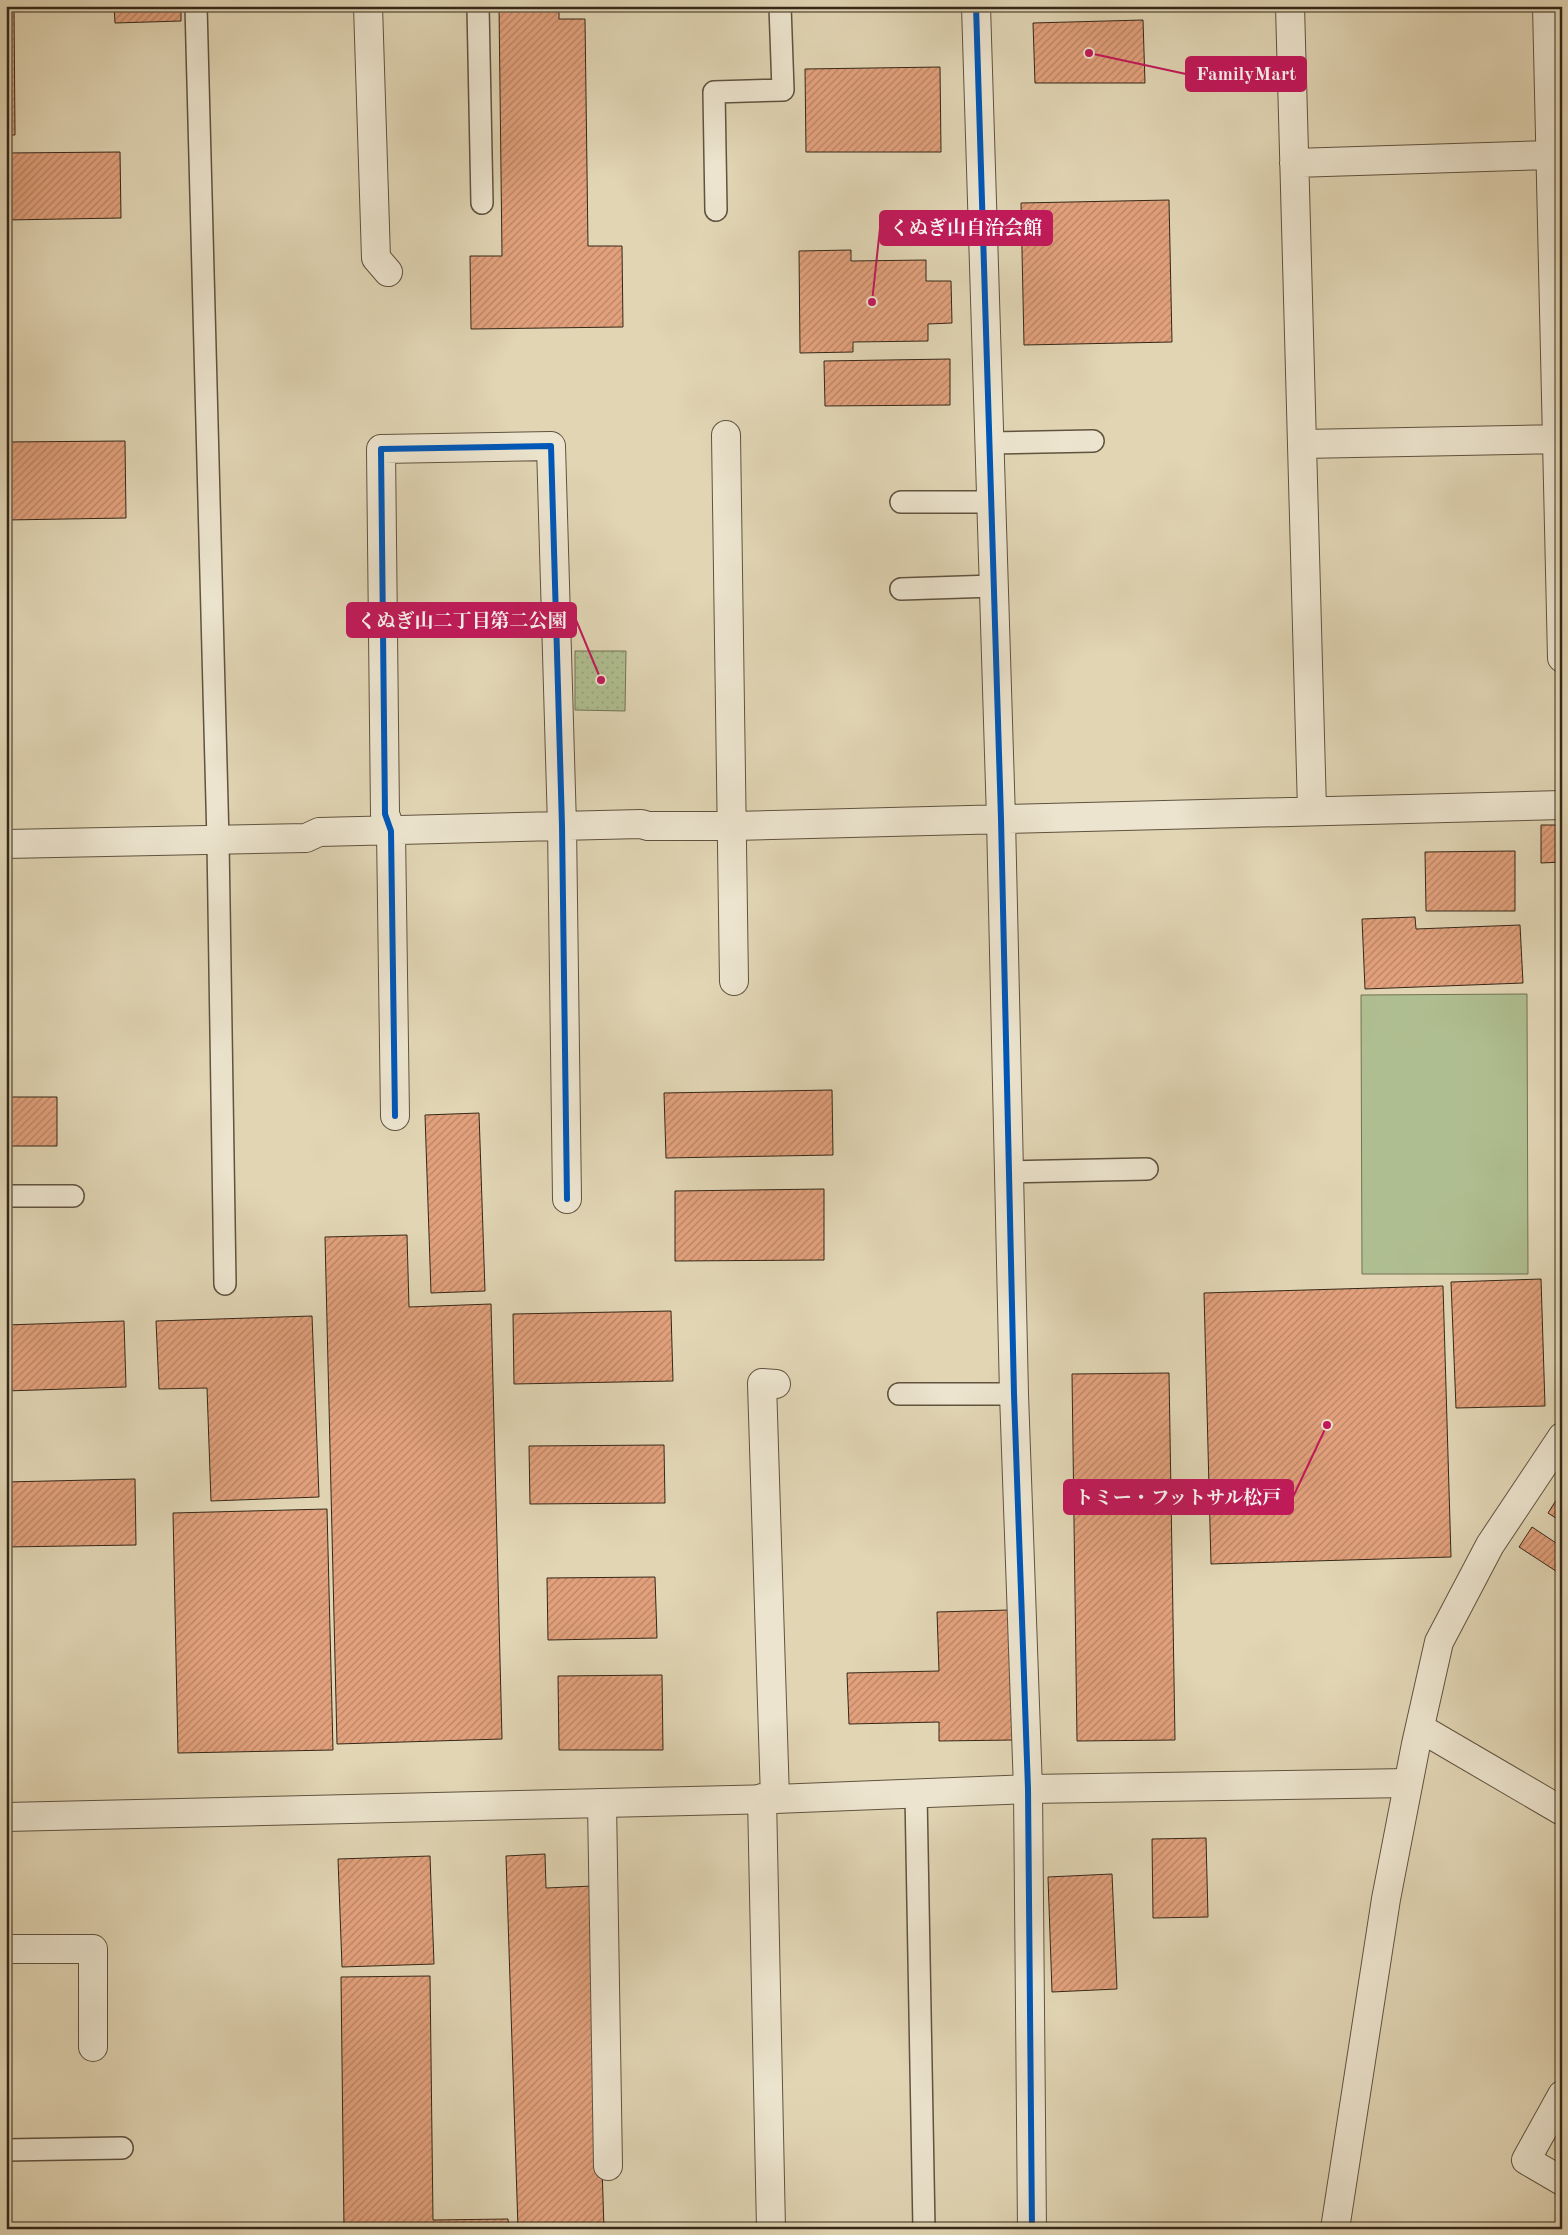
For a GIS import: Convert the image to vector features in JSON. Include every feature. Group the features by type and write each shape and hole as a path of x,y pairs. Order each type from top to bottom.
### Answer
{"street":[{"path":"368,6 376,258 388,272"},
{"path":"976,6 1001,819 1014,1394 1028,1789 1032,2229"},
{"path":"1290,6 1312,810"},
{"path":"1547,6 1560,439 1562,658"},
{"path":"1294,163 1550,155"},
{"path":"726,435 734,981"},
{"path":"1302,444 1560,439"},
{"path":"395,1116 391,830 385,814 381,449 551,446 562,826 568,1199"},
{"path":"6,844 306,838 319,832 391,830 641,824 648,826 733,826 1562,805"},
{"path":"771,2229 769,1798 762,1383 776,1384"},
{"path":"1335,2229 1386,1899 1408,1783 1439,1642 1490,1545 1562,1437"},
{"path":"1420,1728 1562,1812"},
{"path":"6,1817 602,1803 1028,1789 1408,1783"},
{"path":"602,1803 608,2166"},
{"path":"6,1949 93,1949 93,2047"},
{"path":"1562,2095 1526,2160 1562,2181"}],"lane":[{"path":"196,6 218,841 225,1284"},
{"path":"478,6 482,203"},
{"path":"716,210 714,92 783,90 780,6"},
{"path":"989,443 1093,441"},
{"path":"901,502 992,502"},
{"path":"901,589 994,586"},
{"path":"1008,1172 1147,1169"},
{"path":"6,1196 73,1196"},
{"path":"899,1394 1014,1394"},
{"path":"916,1794 924,2229"},
{"path":"6,2150 122,2148"}],"green space":[{"path":"575,651 626,651 625,711 575,710"},
{"path":"1527,994 1528,1274 1362,1274 1361,995"}],"building":[{"path":"6,6 14,6 15,135 6,135"},
{"path":"114,6 181,6 181,21 115,23"},
{"path":"499,6 559,6 559,19 585,19 588,246 622,246 623,327 471,329 470,256 502,256"},
{"path":"1143,20 1145,83 1035,83 1033,23"},
{"path":"940,67 941,152 806,152 805,69"},
{"path":"120,152 121,218 6,220 6,153"},
{"path":"1169,200 1172,342 1024,345 1021,203"},
{"path":"851,250 851,261 926,260 926,281 951,281 952,323 928,324 928,341 853,342 853,352 800,353 799,251"},
{"path":"950,359 950,405 825,406 824,361"},
{"path":"125,441 126,518 6,520 6,442"},
{"path":"1541,825 1562,825 1562,862 1541,863"},
{"path":"1515,851 1515,911 1426,911 1425,852"},
{"path":"1415,917 1416,929 1520,925 1523,983 1365,989 1362,919"},
{"path":"832,1090 833,1155 666,1158 664,1093"},
{"path":"6,1097 57,1097 57,1146 6,1146"},
{"path":"479,1113 485,1291 431,1293 425,1115"},
{"path":"824,1189 824,1260 675,1261 675,1191"},
{"path":"407,1235 409,1307 491,1304 502,1739 337,1744 325,1237"},
{"path":"1541,1279 1545,1406 1456,1408 1451,1282"},
{"path":"1443,1286 1451,1557 1211,1564 1204,1293"},
{"path":"671,1311 673,1381 514,1384 513,1314"},
{"path":"312,1316 319,1497 211,1501 207,1388 159,1389 156,1321"},
{"path":"124,1321 126,1387 6,1391 6,1325"},
{"path":"1169,1373 1175,1740 1077,1741 1072,1374"},
{"path":"664,1445 665,1503 530,1504 529,1446"},
{"path":"135,1479 136,1545 6,1547 6,1482"},
{"path":"1562,1491 1562,1522 1548,1513"},
{"path":"327,1509 333,1750 178,1753 173,1513"},
{"path":"1532,1527 1562,1547 1562,1575 1519,1547"},
{"path":"655,1577 657,1638 548,1640 547,1578"},
{"path":"1009,1610 1013,1740 939,1741 939,1722 849,1724 847,1673 939,1671 937,1612"},
{"path":"662,1675 663,1750 559,1750 558,1676"},
{"path":"1206,1838 1208,1917 1153,1918 1152,1839"},
{"path":"545,1854 546,1888 593,1886 604,2229 518,2229 506,1856"},
{"path":"430,1856 434,1964 342,1967 338,1859"},
{"path":"1112,1874 1117,1989 1052,1992 1048,1877"},
{"path":"430,1976 433,2220 508,2219 509,2229 344,2229 341,1977"}],"cycle path":[{"path":"976,6 1001,819 1014,1394 1028,1789 1032,2229"},
{"path":"395,1116 391,831 385,814 381,449 551,446 562,826 567,1199"}],"place":[{"name":"FamilyMart","path":"1089,53"},
{"name":"くぬぎ山自治会館","path":"872,302"},
{"name":"くぬぎ山二丁目第二公園","path":"601,680"},
{"name":"トミー・フットサル松戸","path":"1327,1425"}]}
